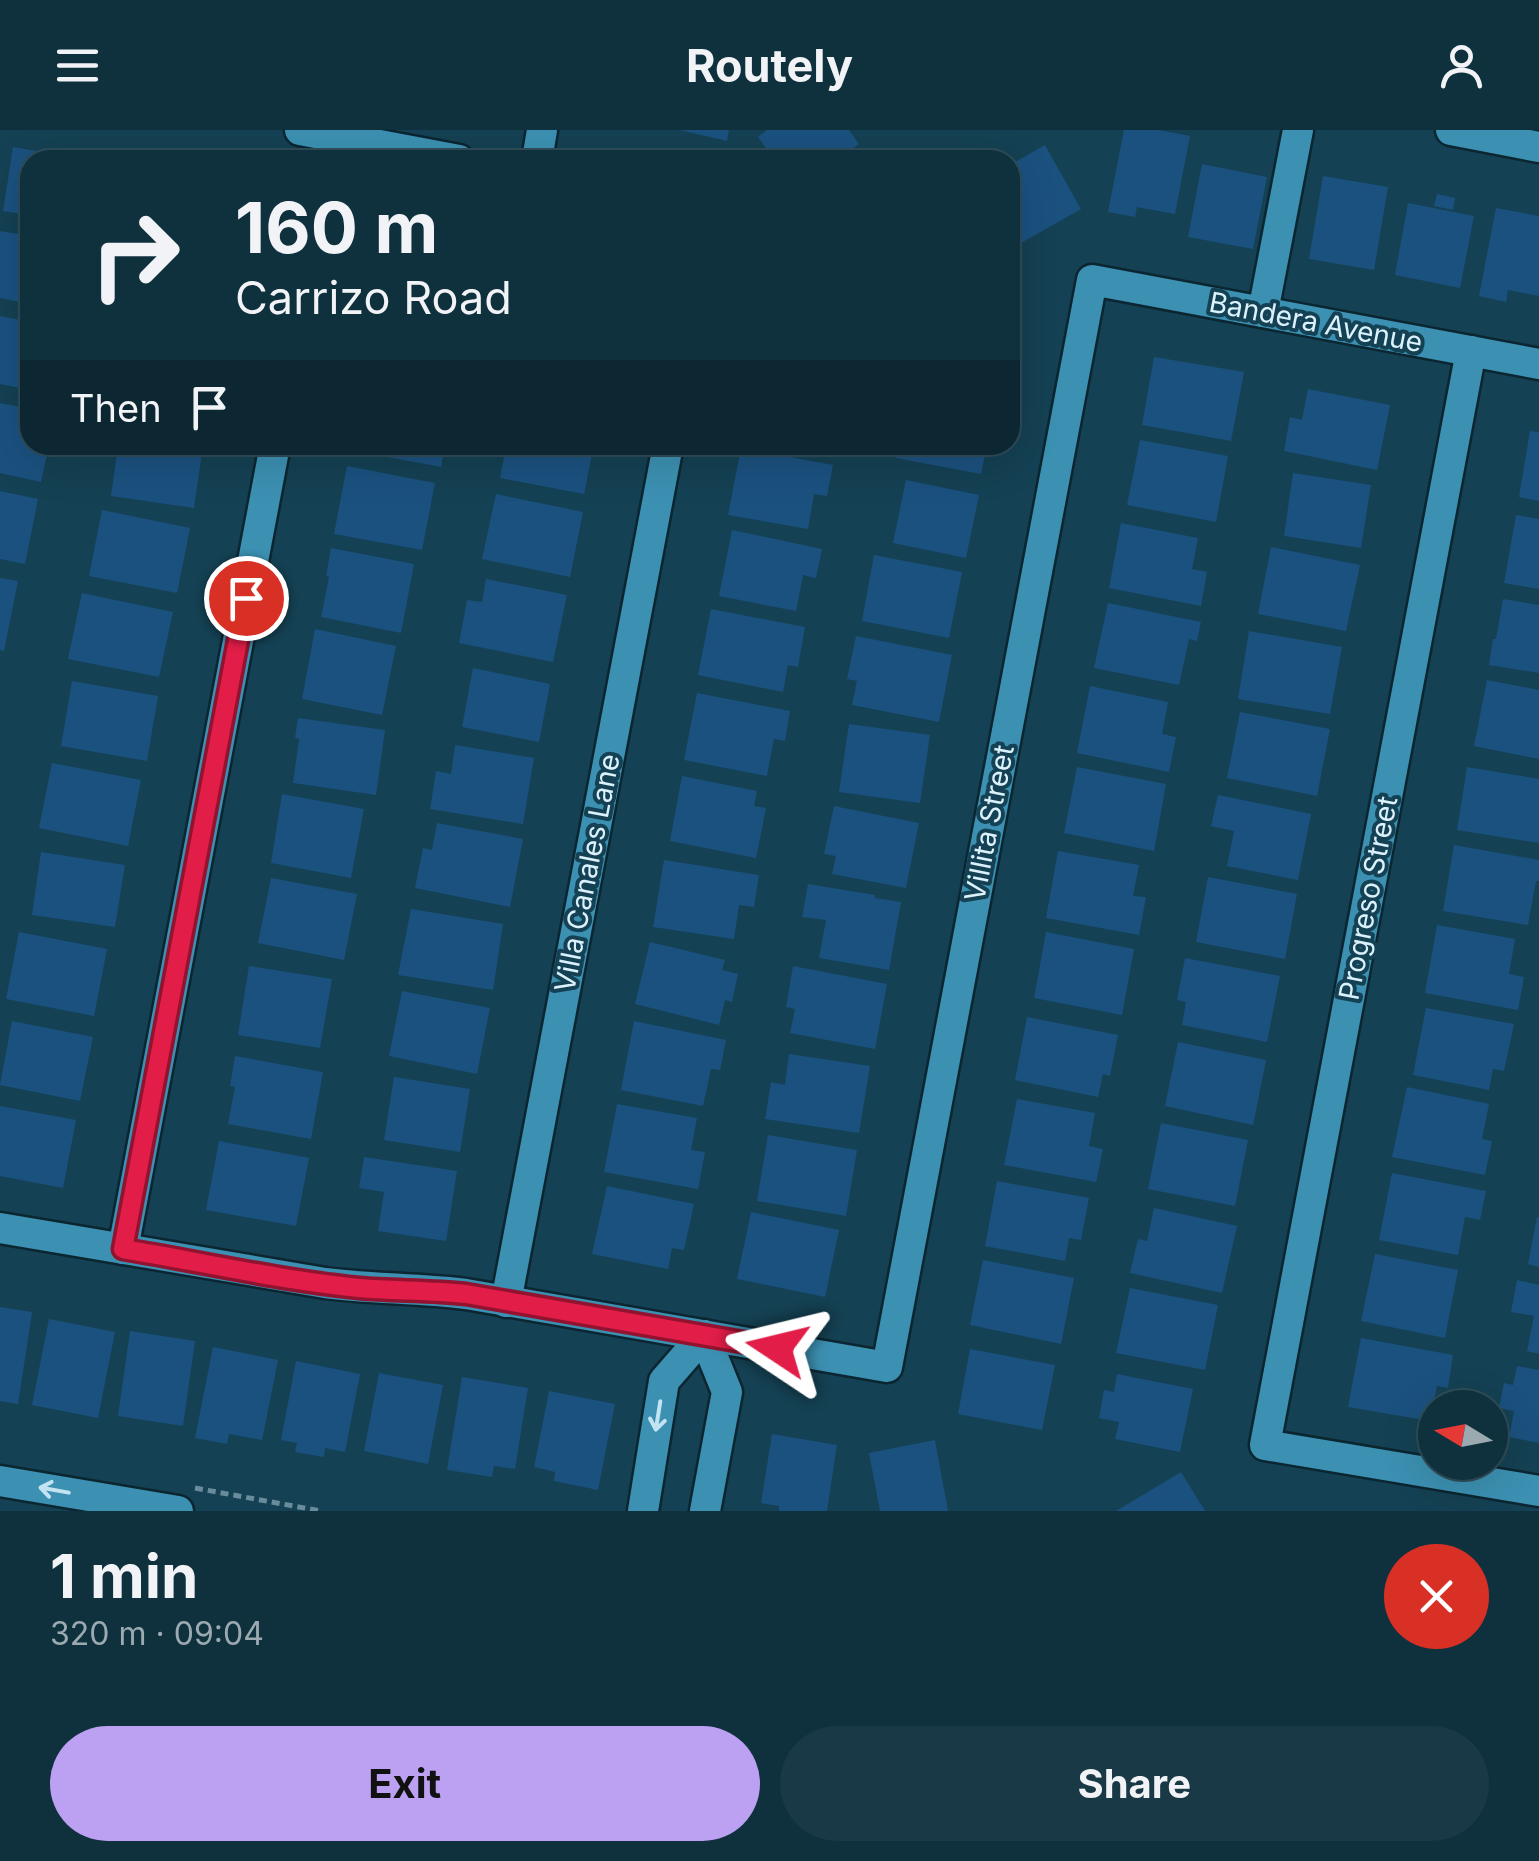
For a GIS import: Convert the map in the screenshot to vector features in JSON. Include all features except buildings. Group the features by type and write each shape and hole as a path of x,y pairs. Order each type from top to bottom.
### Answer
{"street":[{"path":"300,130 332,148"},
{"path":"1263,312 1298,130"},
{"path":"1451,130 1539,147"},
{"name":"Bandera Avenue","path":"1092,280 1539,364"},
{"name":"Villita Street","path":"704,1335 887,1367 1092,280"},
{"name":"Progreso Street","path":"1471,352 1264,1444 1539,1492"},
{"path":"123,1249 273,455"},
{"name":"Villa Canales Lane","path":"506,1302 666,455"},
{"path":"0,1228 326,1283 431,1290 704,1335"},
{"path":"642,1511 664,1380 704,1335"},
{"path":"704,1335 727,1392 706,1511"},
{"path":"0,1481 178,1511"}],"route":[{"path":"246,598 123,1249 360,1288 466,1294 777,1348"}]}
